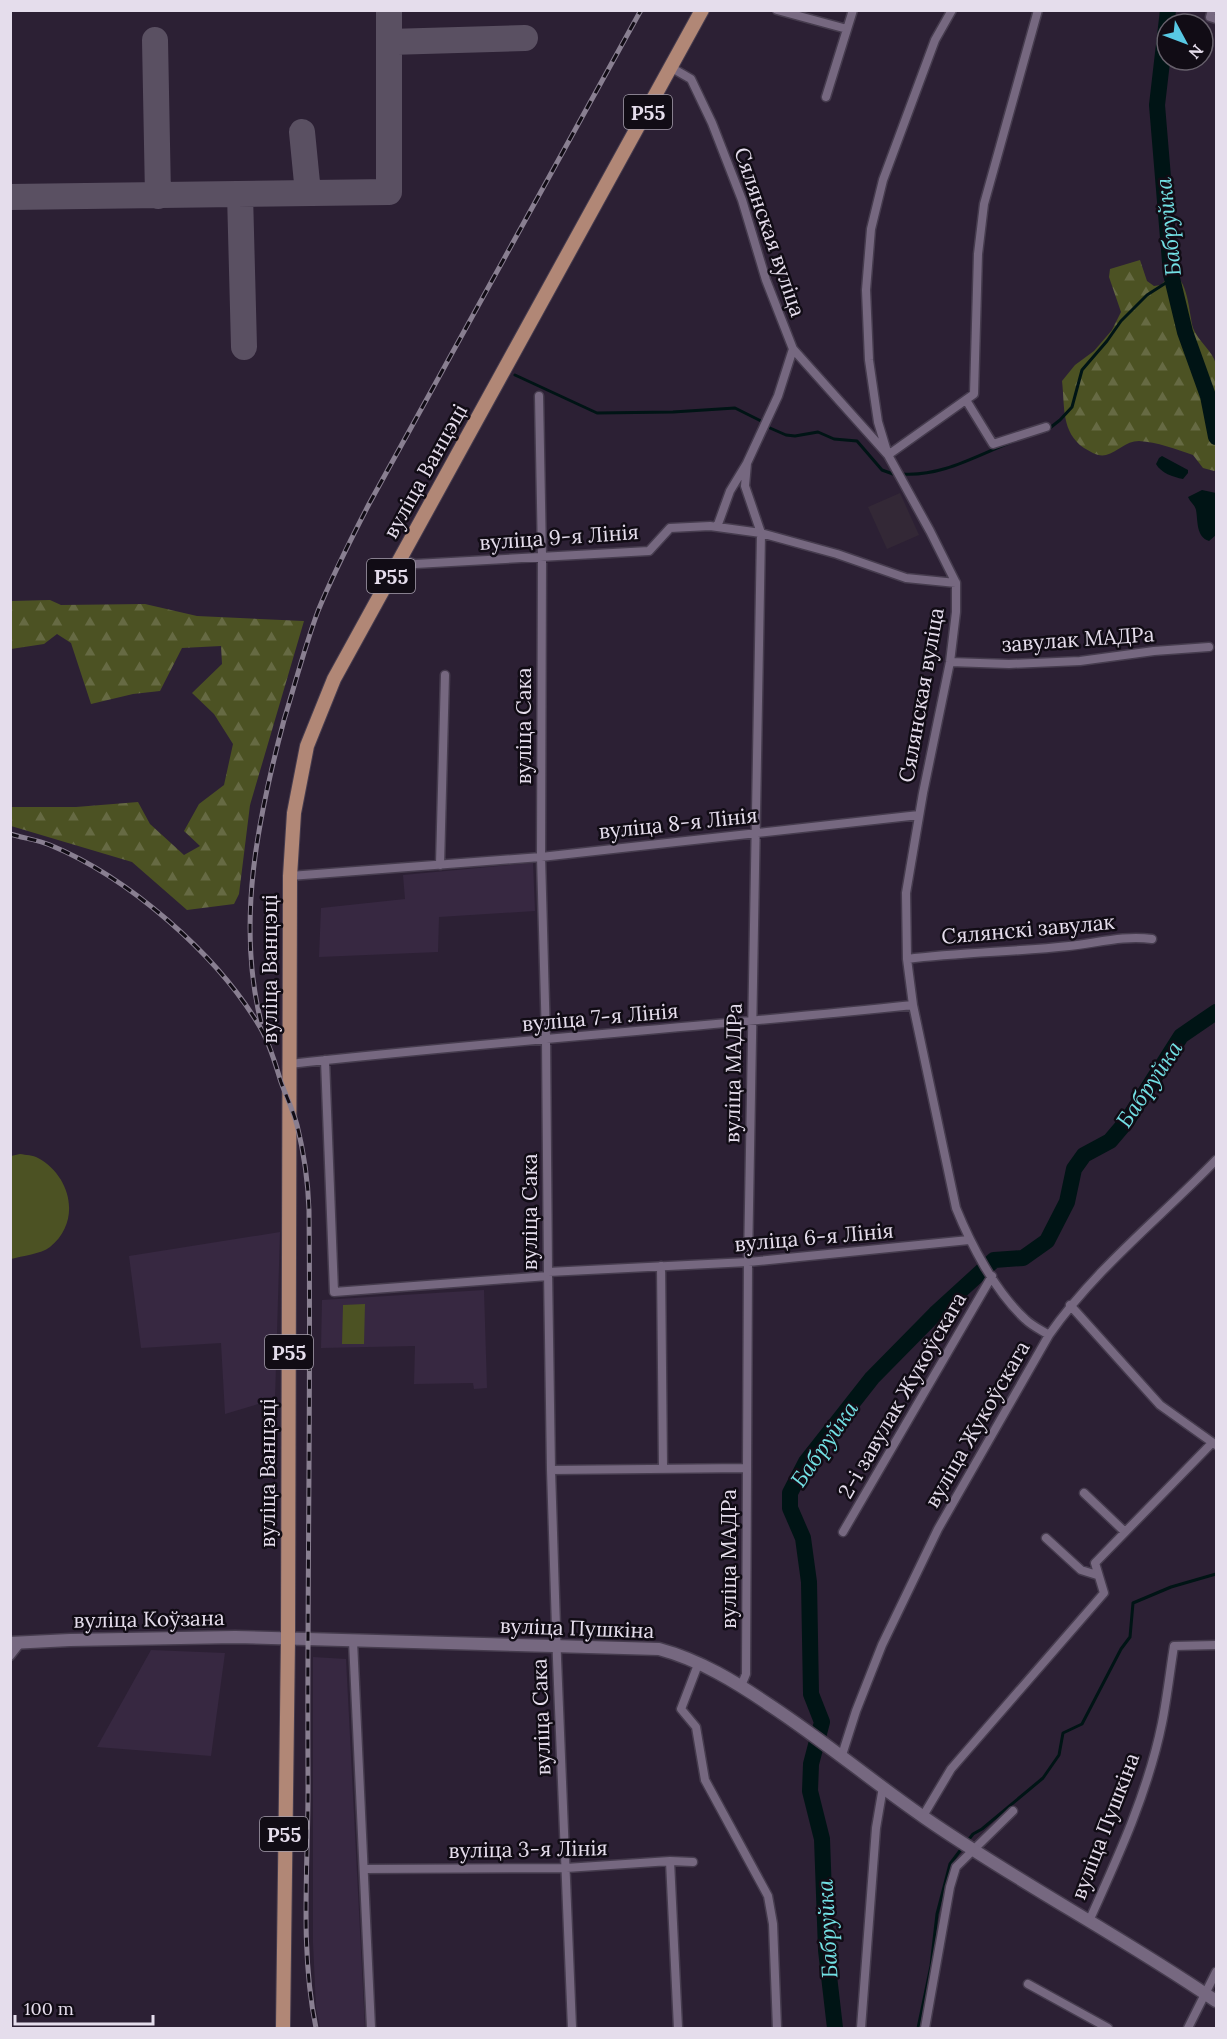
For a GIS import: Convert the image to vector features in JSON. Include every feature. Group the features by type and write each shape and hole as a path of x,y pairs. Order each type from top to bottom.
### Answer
{"main road":[{"name":"вуліца Ванцэці","path":"283,2028 288,1639 290,876 294,813 307,746 334,680 702,10"},
{"name":"вуліца Коўзана","path":"16,1643 235,1637 288,1639"},
{"name":"вуліца Пушкіна","path":"288,1639 658,1649 680,1654 741,1686 800,1725 967,1846 1211,1997"}],"street":[{"path":"777,10 847,29"},
{"path":"826,97 853,10"},
{"path":"952,10 935,40 883,180 871,229 866,290 869,360 878,422 888,455 974,394 978,254 984,204 1038,10"},
{"name":"Сялянская вуліца","path":"672,68 691,79 712,123 742,200 766,280 793,349 888,455 956,583 956,612 950,662 919,815 906,893 907,959 913,1005 956,1208 969,1240 992,1276 1026,1320 1049,1335"},
{"name":"вуліца МАДРа","path":"717,527 730,491 747,463 778,396 793,349"},
{"name":"вуліца Сака","path":"539,396 542,556 541,856 546,1039 551,1470 572,2028"},
{"path":"966,400 993,444 1046,428"},
{"name":"вуліца МАДРа","path":"741,1686 746,1674 748,1262 761,533 745,486 747,463"},
{"name":"вуліца 9-я Лінія","path":"400,559 416,564 648,551 670,528 717,527 761,533 837,554 906,578 956,583"},
{"name":"завулак МАДРа","path":"950,662 1009,664 1080,661 1154,651 1209,647"},
{"path":"440,865 445,675"},
{"name":"вуліца 8-я Лінія","path":"290,876 541,856 919,815"},
{"name":"Сялянскі завулак","path":"907,959 954,953 1068,946 1134,937 1152,939"},
{"name":"вуліца 7-я Лінія","path":"290,1064 913,1005"},
{"name":"вуліца 6-я Лінія","path":"324,1060 334,1292 548,1274 748,1262 969,1240"},
{"name":"вуліца Жукоўскага","path":"842,1755 856,1711 882,1645 938,1529 1049,1335 1070,1305 1098,1274 1188,1190 1216,1160"},
{"path":"661,1266 660,1367 663,1468"},
{"name":"2-і завулак Жукоўскага","path":"843,1532 992,1276"},
{"path":"923,1816 951,1769 1104,1593 1095,1563 1214,1444 1160,1405 1070,1305"},
{"path":"551,1470 747,1468"},
{"path":"1084,1493 1125,1532"},
{"path":"1046,1538 1081,1570 1097,1575"},
{"path":"354,1641 371,2028"},
{"path":"10,1656 16,1643"},
{"name":"вуліца Пушкіна","path":"1089,1921 1142,1796 1162,1723 1174,1646 1216,1645"},
{"path":"699,1662 681,1709 696,1727 705,1780 768,1896 773,1924 777,2028"},
{"path":"861,2028 876,1828 884,1786"},
{"path":"925,2028 950,1887 956,1867 967,1846 1012,1811"},
{"path":"670,1861 678,2028"},
{"name":"вуліца 3-я Лінія","path":"364,1869 566,1869 670,1861 693,1862"},
{"path":"1188,2028 1211,1997 1216,1972"},
{"path":"1028,1984 1108,2028"}],"shaded area":[{"path":"1162,456 1188,470 1183,479 1168,474 1158,467 1156,464"},
{"path":"1202,490 1216,493 1216,535 1209,541 1200,532 1195,508 1188,497"},
{"path":"900,493 919,535 887,549 868,507"},
{"path":"533,863 535,911 439,917 438,952 319,957 321,908 405,899 403,875"},
{"path":"280,1232 275,1399 225,1414 221,1343 141,1348 129,1256"},
{"path":"484,1290 487,1388 474,1389 473,1383 414,1384 415,1346 321,1348 322,1300"},
{"path":"151,1650 225,1653 211,1756 97,1747"},
{"path":"313,1657 346,1659 365,2028 320,2028 316,2008 313,1943"}],"green space":[{"path":"1140,260 1147,281 1154,286 1161,285 1171,274 1177,276 1181,281 1187,296 1193,328 1216,364 1216,470 1214,471 1203,468 1193,455 1166,446 1139,441 1134,441 1110,454 1097,455 1077,442 1068,427 1062,381 1075,365 1094,351 1112,330 1121,312 1109,277 1110,269"},
{"path":"50,600 61,605 145,604 197,616 304,621 250,805 239,894 234,904 187,910 132,862 11,826 11,807 76,807 138,802 150,824 184,855 200,846 184,831 199,804 224,785 233,744 214,714 192,693 222,664 221,646 182,648 160,691 133,694 91,704 71,643 57,634 44,644 11,649 11,601"},
{"path":"20,1154 38,1158 58,1176 65,1187 69,1212 66,1225 50,1247 37,1253 11,1259 11,1156"},
{"path":"365,1304 364,1344 342,1344 343,1305"}],"waterway":[{"name":"Бабруйка","path":"1168,10 1157,105 1171,274 1185,332 1208,396 1216,437"},
{"path":"1046,431 1072,407 1082,370 1121,321 1147,295 1172,279"},
{"path":"515,375 597,413 735,408 763,422"},
{"path":"770,428 786,435 795,436 818,432 834,439 857,441 882,470 893,474"},
{"path":"902,474 945,469 1014,441"},
{"name":"Бабруйка","path":"835,2028 826,1950 822,1839 810,1791 811,1764 822,1722 811,1694 809,1582 803,1538 790,1508 790,1493 806,1462 872,1378 935,1314 994,1260 1023,1258 1047,1241 1067,1202 1074,1169 1084,1155 1110,1141 1127,1121 1181,1036 1216,1012"},
{"path":"966,1843 973,1834 1043,1778 1059,1755 1063,1733 1082,1724 1121,1649 1130,1637 1133,1603 1171,1587 1216,1574"},
{"path":"918,2028 931,1966 937,1914 950,1864 962,1848"}],"taxiway":[{"path":"10,197 389,192 389,10"},
{"path":"389,42 525,38"},
{"path":"155,40 158,196"},
{"path":"302,132 308,193"},
{"path":"240,194 244,347"}],"railway":[{"path":"261,1022 250,946 253,870 266,794 284,720 318,611 369,504 641,10"},
{"path":"10,834 50,845 110,877 139,897 195,946 220,972 260,1027 297,1125 308,1188 309,1210 306,1934 316,2028"}]}
